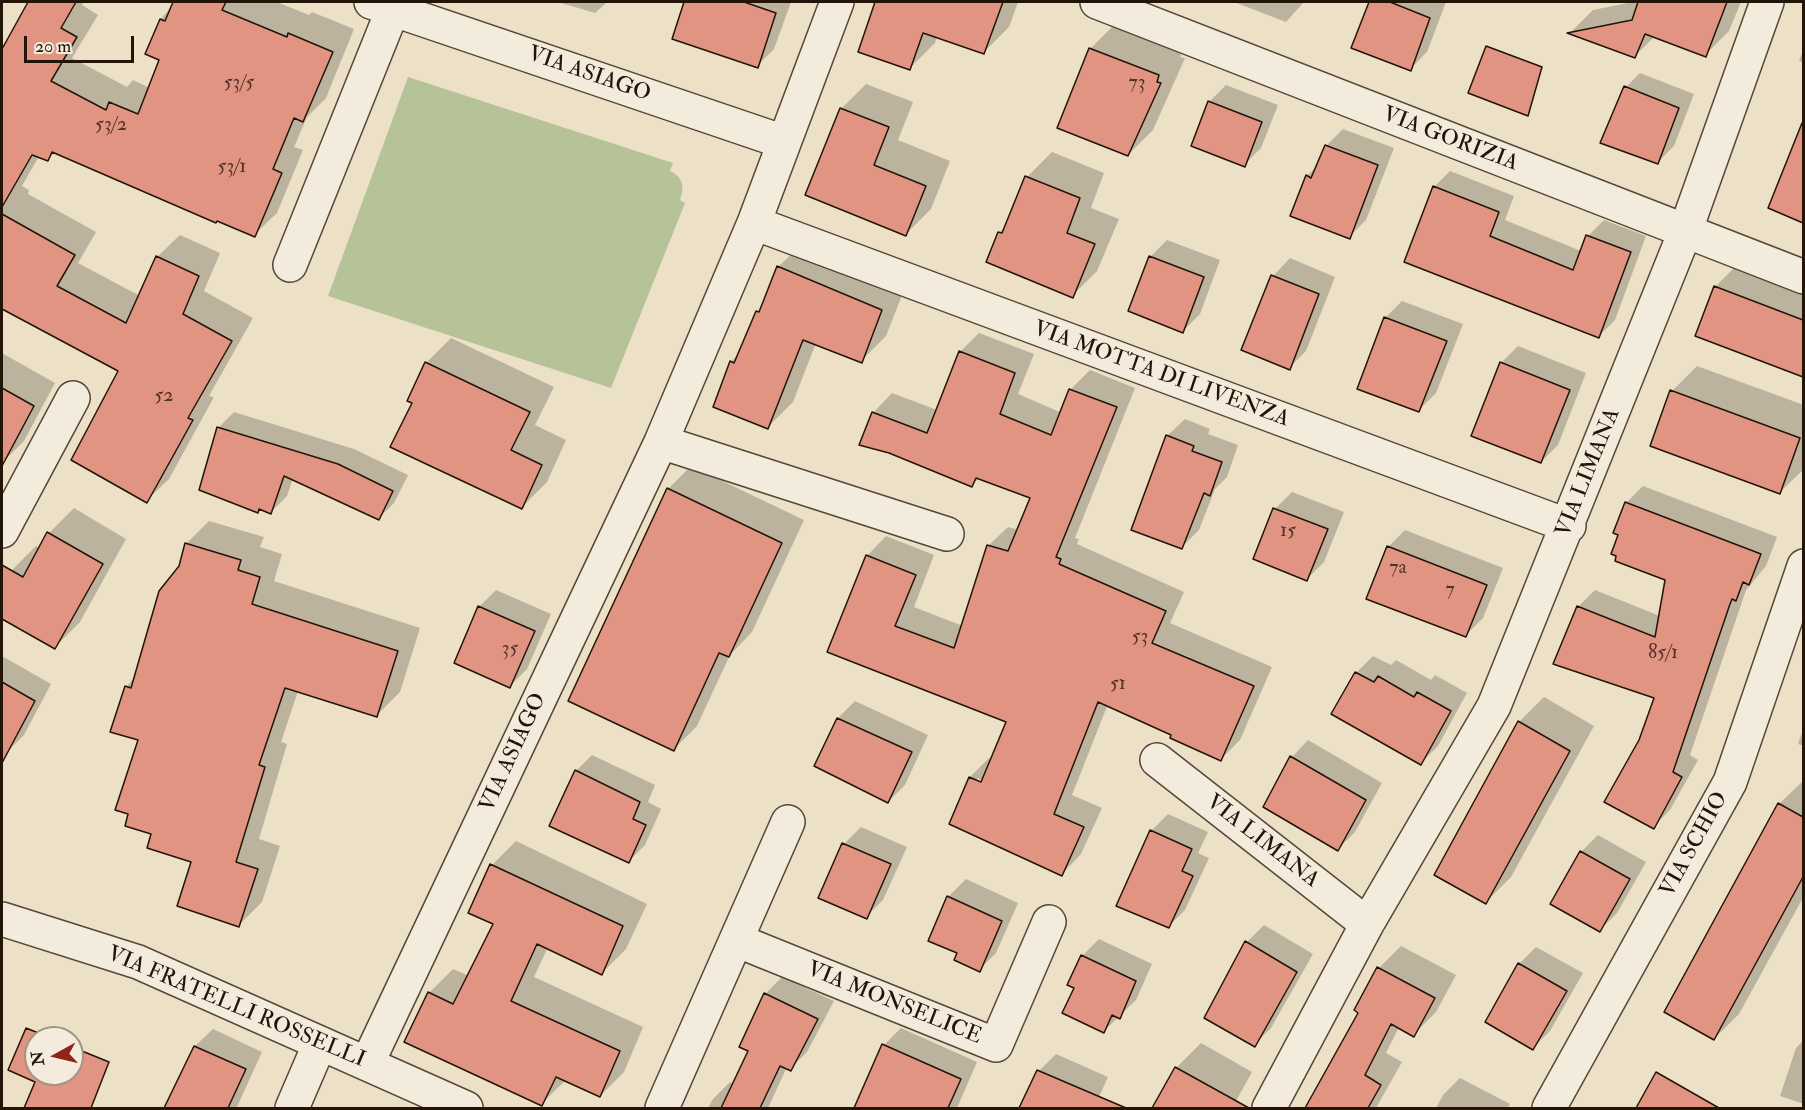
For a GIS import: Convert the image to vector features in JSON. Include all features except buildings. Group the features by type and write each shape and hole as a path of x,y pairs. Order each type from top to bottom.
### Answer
{"street":[{"name":"VIA ASIAGO","path":"367,1064 662,442 754,224 837,2"},
{"name":"VIA GORIZIA","path":"1097,2 1803,277"},
{"name":"VIA LIMANA","path":"1269,1108 1367,924 1494,706 1569,526 1685,232 1767,2"},
{"name":"VIA ASIAGO","path":"290,265 382,5 784,142"},
{"name":"VIA MOTTA DI LIVENZA","path":"754,224 1569,526"},
{"path":"2,531 73,398"},
{"path":"662,442 947,534"},
{"name":"VIA SCHIO","path":"1549,1108 1730,782 1803,566"},
{"name":"VIA LIMANA","path":"1157,760 1367,924"},
{"path":"662,1108 788,822"},
{"name":"VIA FRATELLI ROSSELLI","path":"2,919 138,962 466,1108"},
{"name":"VIA MONSELICE","path":"736,940 996,1045 1049,922"},
{"path":"292,1108 320,1043"}],"green space":[{"path":"408,77 673,163 670,171 678,176 682,183 680,200 685,203 611,388 328,296"}]}
